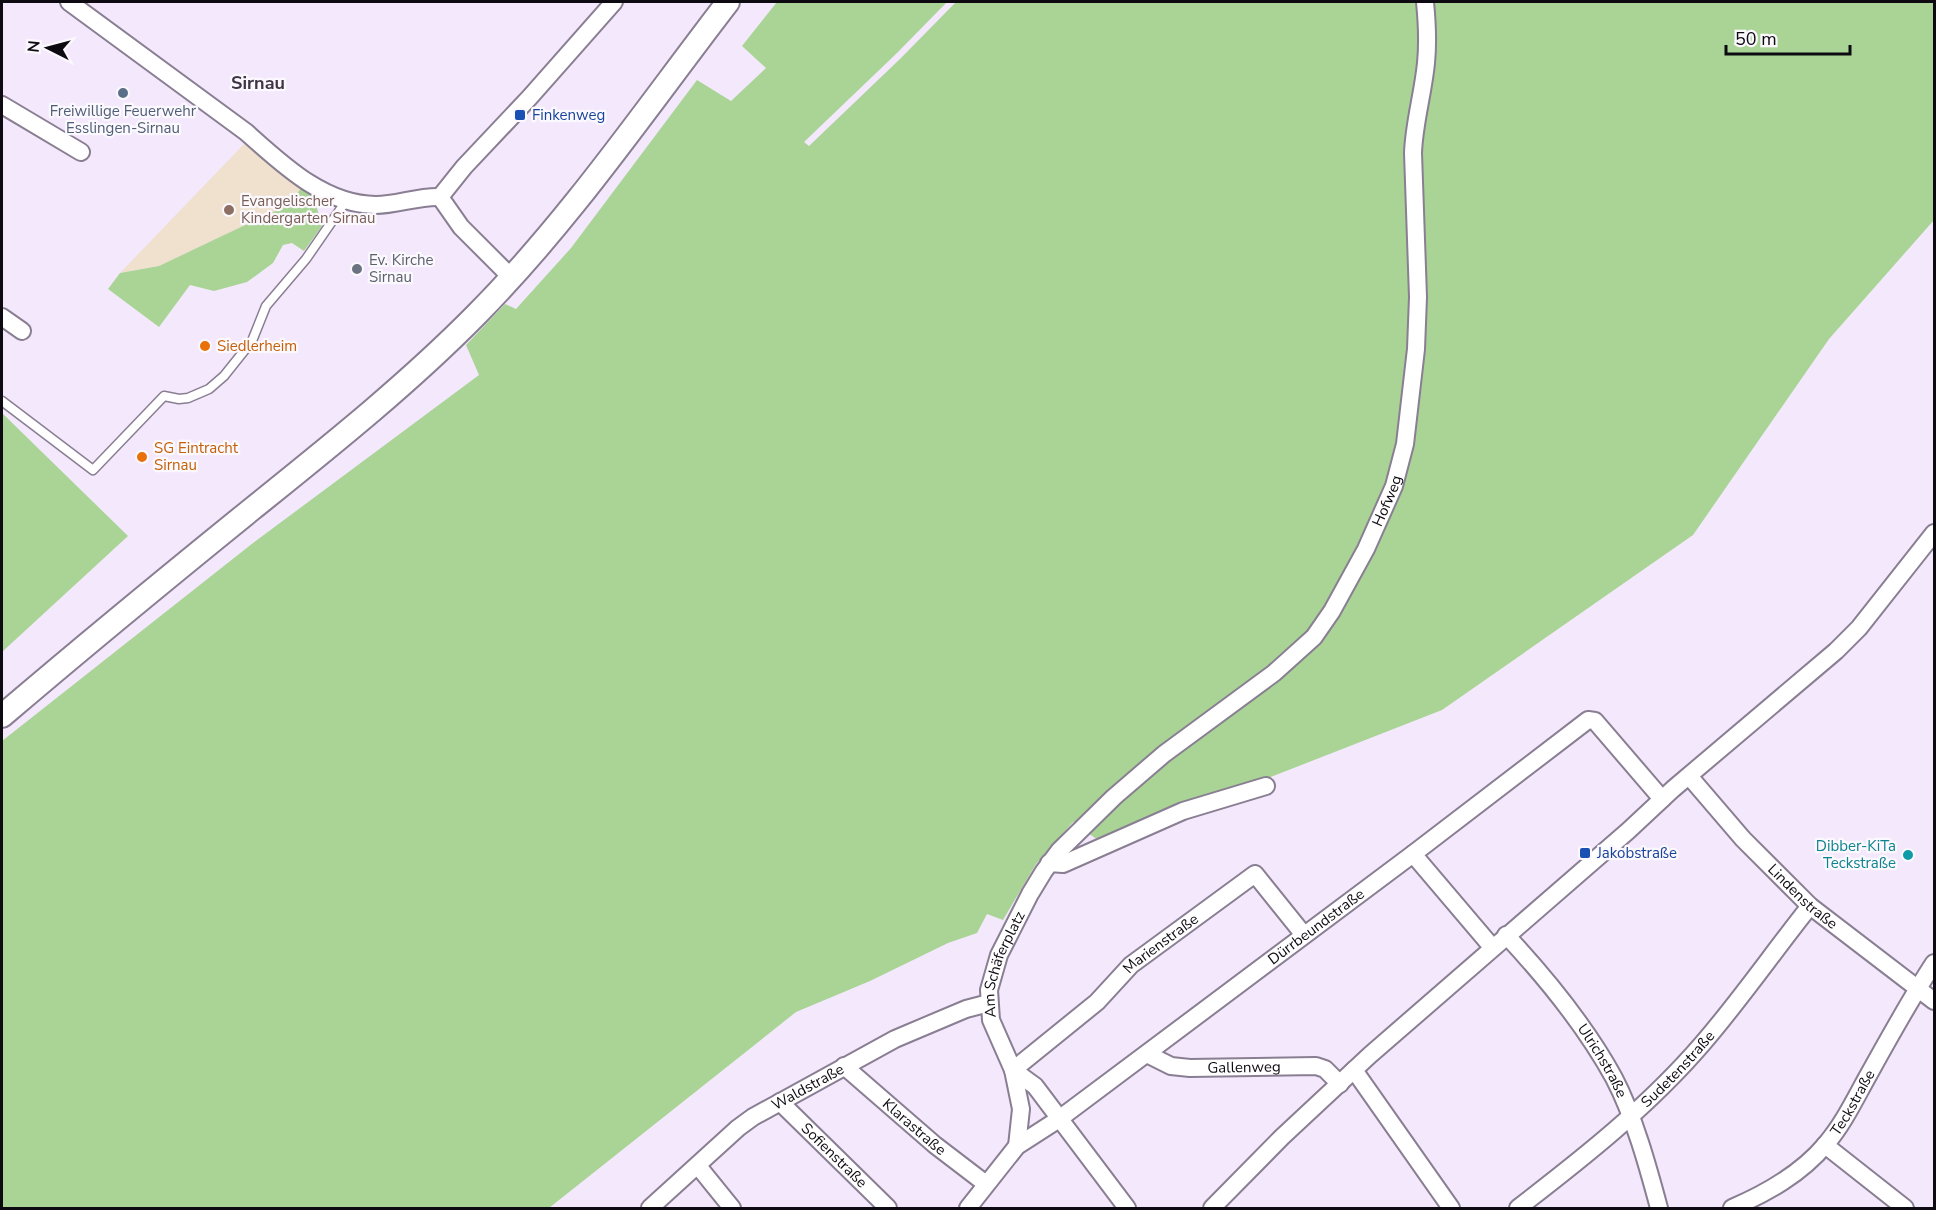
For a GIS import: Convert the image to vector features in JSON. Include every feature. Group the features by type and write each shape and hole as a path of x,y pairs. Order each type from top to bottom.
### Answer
{"main road":[{"path":"2,716 76,652 396,391 436,355 512,278 592,181 728,2"}],"street":[{"path":"69,2 246,132 269,153 313,185 346,201 375,205 440,197 464,167 530,97 605,5"},
{"name":"Hofweg","path":"1049,863 1070,839 1146,768 1274,673 1314,637 1332,611 1383,513 1394,486 1405,444 1416,349 1418,297 1413,146 1426,64 1425,2"},
{"path":"2,105 81,152"},
{"path":"440,197 461,227 512,278"},
{"path":"2,317 22,331"},
{"path":"1212,1209 1282,1137 1354,1070 1662,799 1848,640 1935,533"},
{"name":"Dürrbeundstraße","path":"968,1209 1017,1146 1059,1119 1147,1054 1588,720 1595,721 1610,748 1662,799"},
{"name":"Lindenstraße","path":"1689,776 1743,838 1810,906 1935,1001"},
{"path":"1049,863 1061,865 1184,811 1266,786"},
{"path":"1413,854 1492,947"},
{"name":"Am Schäferplatz","path":"1017,1146 1021,1109 1013,1070 994,1030 988,1003 991,978 999,955 1030,894 1049,863"},
{"name":"Marienstraße","path":"1013,1070 1097,1002 1131,965 1255,874 1304,935"},
{"name":"Sudetenstraße","path":"1518,1209 1630,1118 1703,1043 1810,906"},
{"name":"Ulrichstraße","path":"1506,935 1550,983 1614,1078 1645,1157 1659,1209"},
{"name":"Teckstraße","path":"1732,1209 1774,1188 1792,1176 1825,1145 1850,1108 1917,988 1935,963"},
{"name":"Waldstraße","path":"650,1209 745,1122 903,1035 966,1009 988,1003"},
{"name":"Gallenweg","path":"1147,1054 1171,1066 1190,1068 1316,1066 1325,1069 1340,1084"},
{"name":"Klarastraße","path":"844,1066 935,1145 986,1184"},
{"name":"Am Schäferplatz","path":"1013,1070 1035,1086 1127,1209"},
{"path":"1354,1070 1451,1209"},
{"name":"Sofienstraße","path":"780,1102 888,1209"},
{"path":"1825,1145 1905,1209"},
{"path":"698,1166 732,1209"}],"lane":[{"path":"2,401 93,470 164,396 188,398 210,389 224,376 252,341 266,306 306,259 346,201"}],"shaded area":[{"name":"Evangelischer Kindergarten Sirnau","path":"244,144 302,187 288,205 159,266 120,273"}],"green space":[{"path":"777,2 947,2 804,142 809,146 956,2 1934,2 1934,220 1829,339 1693,535 1442,710 1102,843 1073,822 1036,864 1003,920 987,914 977,933 948,943 870,981 796,1012 549,1208 2,1208 2,741 253,543 479,375 466,345 505,304 516,309 571,248 697,80 731,101 766,68 742,46"},
{"path":"302,187 313,194 322,226 304,251 292,243 283,245 273,263 247,282 214,291 190,285 159,327 108,289 120,273 159,266 288,205"},
{"path":"2,413 128,536 2,652"}],"place":[{"name":"Freiwillige Feuerwehr Esslingen-Sirnau","path":"123,93"},
{"name":"Finkenweg","path":"520,115"},
{"name":"Evangelischer Kindergarten Sirnau","path":"229,210"},
{"name":"Ev. Kirche Sirnau","path":"357,269"},
{"name":"Siedlerheim","path":"205,346"},
{"name":"SG Eintracht Sirnau","path":"142,457"},
{"name":"Jakobstraße","path":"1585,853"},
{"name":"Dibber-KiTa Teckstraße","path":"1908,855"}],"district":[{"name":"Sirnau","path":"258,83"}]}
